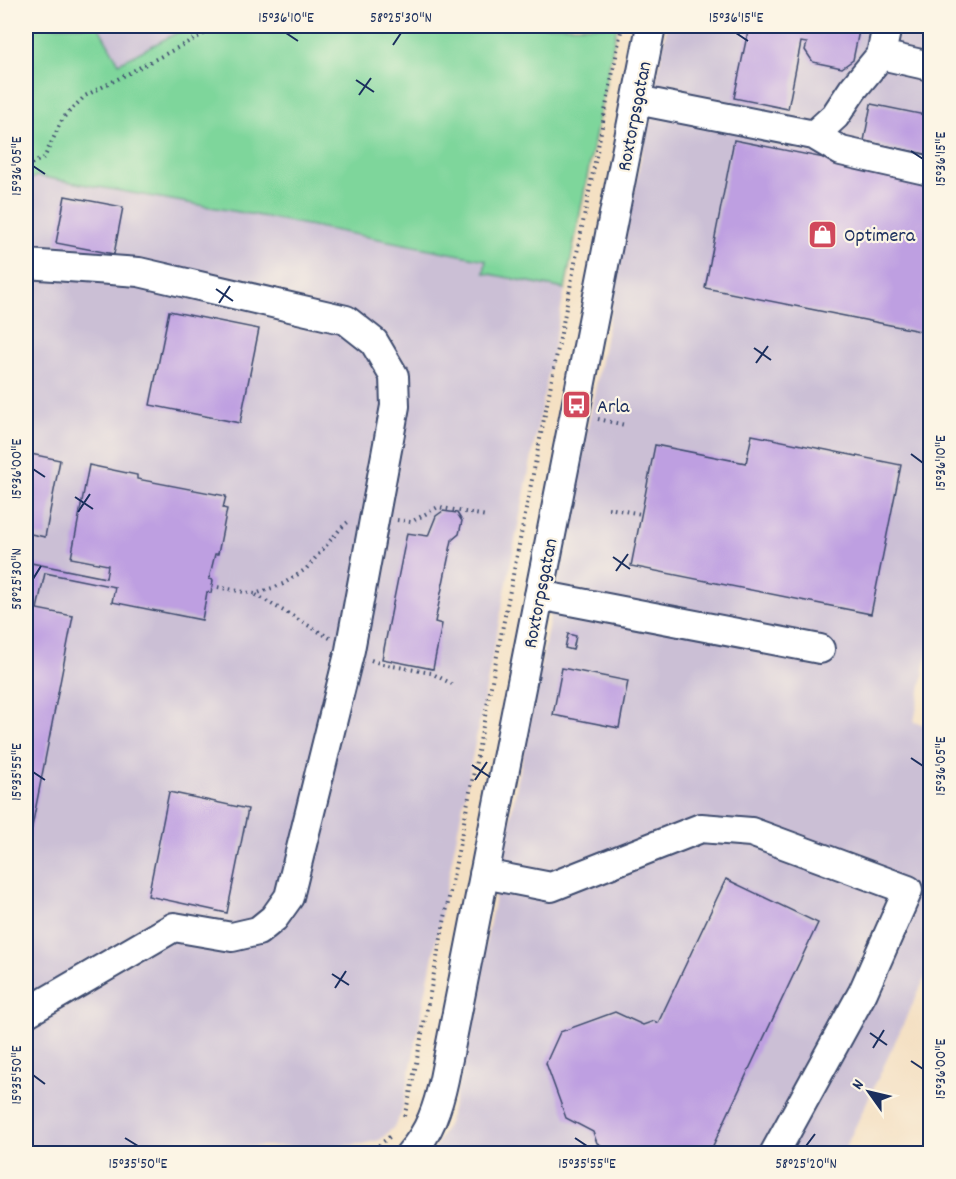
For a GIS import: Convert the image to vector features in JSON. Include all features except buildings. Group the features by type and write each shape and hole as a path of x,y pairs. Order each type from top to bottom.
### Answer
{"street":[{"name":"Roxtorpsgatan","path":"407,1147 421,1141 439,1104 651,26"},
{"path":"814,135 835,116 881,56 887,26"},
{"path":"881,56 930,66"},
{"path":"637,100 814,135 841,151 930,171"},
{"path":"26,264 139,272 346,320 374,342 394,376 395,406 350,650 289,897 274,918 258,931 232,937 174,927 26,1013"},
{"path":"538,596 820,648"},
{"path":"483,874 551,887 701,828 751,832 908,890 863,992 774,1154"}],"path":[{"path":"26,166 44,158 63,118 85,96 219,26"},
{"path":"400,1124 409,1099 622,26"},
{"path":"592,418 625,424"},
{"path":"608,507 641,514"},
{"path":"925,1154 930,1140"},
{"path":"26,1152 347,1151 407,1147"},
{"path":"375,1148 378,1154"}],"shaded area":[{"path":"98,26 190,26 118,63"},
{"path":"667,26 930,26 930,640 914,722 930,726 930,967 843,1153 432,1154 448,1123 455,1099"},
{"path":"37,176 261,216 486,260 484,273 565,289 405,1097 401,1114 394,1127 380,1140 337,1146 26,1147 26,182"}],"green space":[{"path":"26,26 98,26 119,63 190,26 617,26 565,289 484,273 486,260 261,216 37,176 26,182"}],"place":[{"name":"Optimera","path":"823,234"},
{"name":"Arla","path":"576,405"}]}
